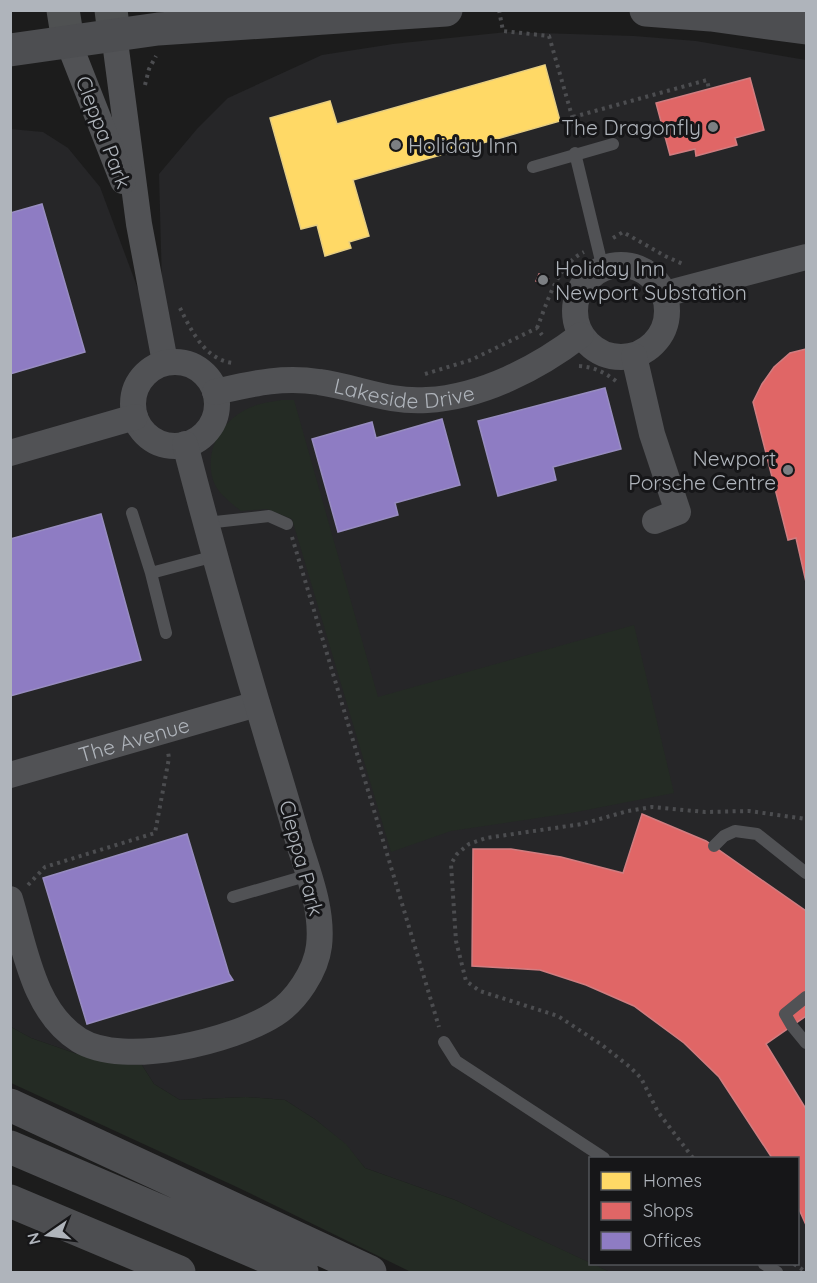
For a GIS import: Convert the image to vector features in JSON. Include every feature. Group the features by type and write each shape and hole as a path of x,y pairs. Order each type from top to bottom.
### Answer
{"main road":[{"path":"10,50 65,26 113,22 205,25 446,10"},
{"path":"646,10 711,15 807,28"},
{"path":"10,1105 370,1272"},
{"path":"10,1147 302,1272"},
{"path":"10,1201 179,1272"}],"street":[{"name":"Cleppa Park","path":"113,22 139,224 165,362"},
{"name":"Cleppa Park","path":"65,26 139,224"},
{"path":"600,257 611,265 627,264 640,268 653,276 665,294 668,313 665,329 658,340 639,355 614,357 598,352 581,335 576,324 574,308 579,290 594,272 600,257"},
{"path":"665,294 807,257"},
{"name":"Lakeside Drive","path":"215,392 274,380 319,382 387,398 426,400 459,396 490,385 555,355 581,335"},
{"path":"634,356 652,434 678,512 654,521"},
{"path":"165,362 178,362 193,366 203,373 215,392 214,419 205,433 185,444 170,445 156,441 139,426 135,417 133,401 136,387 151,369 165,362"},
{"path":"10,453 135,417"},
{"name":"Cleppa Park","path":"11,901 36,983 51,1016 80,1041 114,1052 163,1051 207,1042 237,1032 277,1013 304,984 319,948 320,922 309,875 257,704 185,444"},
{"name":"The Avenue","path":"10,775 257,704"}],"lane":[{"path":"533,167 613,144"},
{"path":"578,153 600,257"},
{"path":"132,513 151,573 166,633"},
{"path":"206,523 269,516 287,524"},
{"path":"151,573 215,556"},
{"path":"714,846 724,836 735,831 757,834 807,873"},
{"path":"233,897 309,875"},
{"path":"807,997 785,1014 807,1043"},
{"path":"444,1042 456,1061 602,1157"}],"path":[{"path":"499,10 503,31 549,36 573,117 578,153"},
{"path":"573,117 707,80 709,89"},
{"path":"422,375 471,360 537,328 557,278 574,256 600,257 623,232 665,256 693,266"},
{"path":"177,303 196,338 212,354 229,363 237,363"},
{"path":"537,328 563,371 580,366 593,368 604,372 620,385"},
{"path":"287,524 444,1042"},
{"path":"11,901 45,867 155,834 169,758 162,731"},
{"path":"692,1157 658,1112 642,1078 621,1059 558,1016 480,991 466,981 456,941 451,864 457,854 469,844 486,838 582,824 652,807 705,812 749,811 807,819"}],"shaded area":[{"path":"507,32 634,36 696,41 806,60 806,1272 610,1272 593,1265 799,1265 799,1157 589,1157 589,1263 455,1200 365,1168 345,1144 316,1120 285,1100 246,1097 180,1100 154,1084 140,1062 77,1054 31,1038 11,1027 10,129 43,132 68,148 100,187 164,359 159,174 197,129 228,98 322,55 393,44"},
{"path":"281,400 294,400 378,697 634,625 674,793 571,813 451,831 391,852 292,519 267,509 241,511 221,493 213,480 211,458 213,447 223,428 239,413 249,408"},
{"path":"11,1027 31,1038 77,1054 140,1062 154,1084 180,1100 246,1097 285,1100 316,1120 346,1144 365,1168 455,1200 589,1262 589,1265 595,1265 610,1272 411,1272 239,1188 11,1083"}],"building: Homes":[{"path":"545,65 560,121 353,180 369,236 349,242 351,248 325,256 317,225 301,229 270,118 330,101 337,124"}],"building: Shops":[{"path":"750,78 764,130 735,138 737,145 696,156 695,149 670,155 656,103"},
{"name":"Holiday Inn Newport Substation","path":"539,274 549,279 546,285 536,281"},
{"name":"Newport Porsche Centre","path":"806,349 806,582 796,538 788,540 753,402 774,367 790,353"},
{"path":"642,814 706,841 806,911 806,1016 766,1044 806,1109 806,1225 799,1209 799,1157 771,1157 719,1077 684,1043 634,1006 586,985 540,970 472,966 473,849 511,849 561,857 623,873"}],"building: Offices":[{"path":"42,204 85,352 10,374 10,213"},
{"path":"605,388 621,449 553,467 556,480 498,496 478,421"},
{"path":"442,419 460,485 395,503 398,515 338,532 312,439 372,422 376,438"},
{"path":"101,514 141,660 10,696 10,539"},
{"path":"187,834 229,974 233,980 87,1024 43,878"}],"place":[{"name":"The Dragonfly","path":"713,127"},
{"name":"Holiday Inn","path":"396,145"},
{"name":"Holiday Inn Newport Substation","path":"543,280"},
{"name":"Newport Porsche Centre","path":"788,470"}]}
